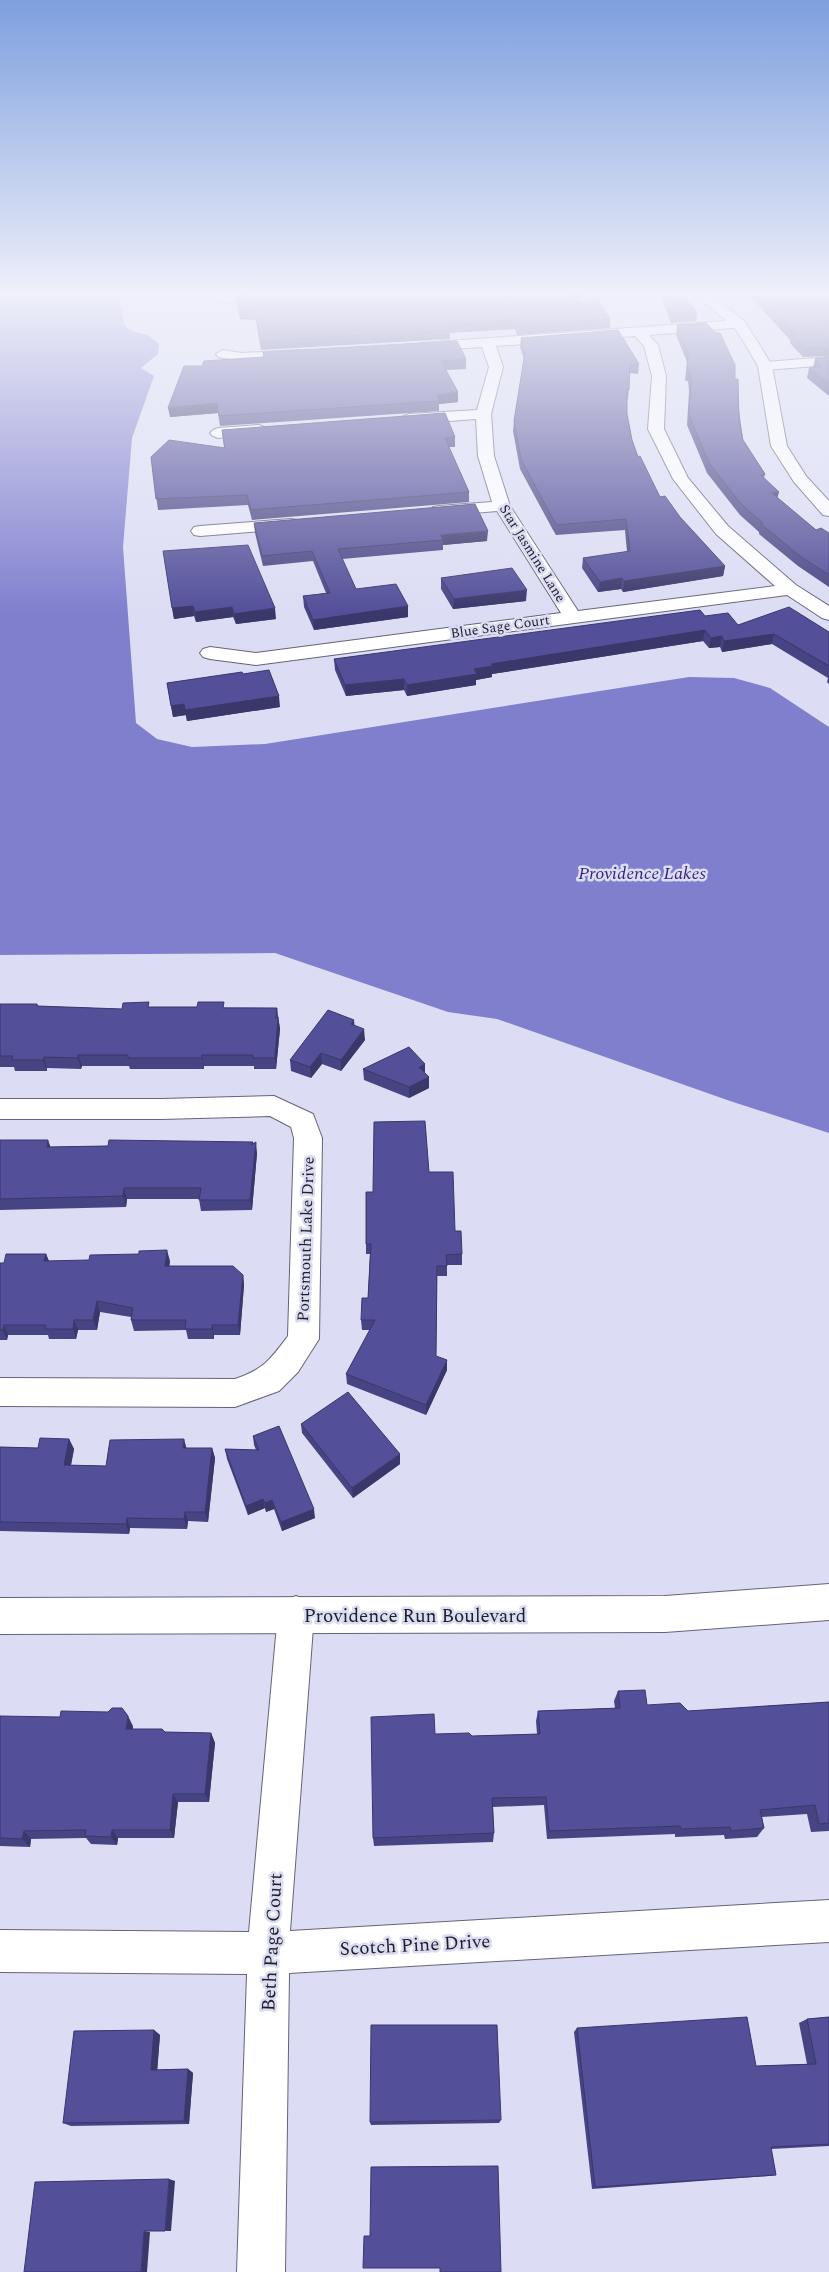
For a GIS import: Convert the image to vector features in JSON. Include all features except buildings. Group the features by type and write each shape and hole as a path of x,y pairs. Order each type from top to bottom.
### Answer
{"street":[{"name":"Star Jasmine Lane","path":"487,401 483,414 486,456 502,506 572,616"},
{"path":"658,401 656,429 681,479 722,530 790,588 829,614"},
{"path":"771,401 779,446 800,479 829,511"},
{"path":"394,420 483,414"},
{"path":"218,433 277,429"},
{"path":"424,512 502,506"},
{"path":"200,531 307,522"},
{"name":"Blue Sage Court","path":"210,653 256,659 790,588"},
{"name":"Portsmouth Lake Drive","path":"0,1109 161,1109 274,1106 303,1122 308,1138 303,1339 287,1362 268,1381 236,1393 0,1392"},
{"name":"Providence Run Boulevard","path":"0,1616 296,1614 543,1616 665,1614 829,1602"},
{"name":"Beth Page Court","path":"261,2272 268,1953 296,1614"},
{"name":"Scotch Pine Drive","path":"0,1952 268,1953 829,1921"}],"water":[{"name":"Providence Lakes","path":"0,401 145,401 132,438 123,547 136,723 157,739 192,747 265,744 689,677 734,678 770,688 829,727 829,1133 730,1101 497,1019 448,1012 275,953 0,955"}]}
